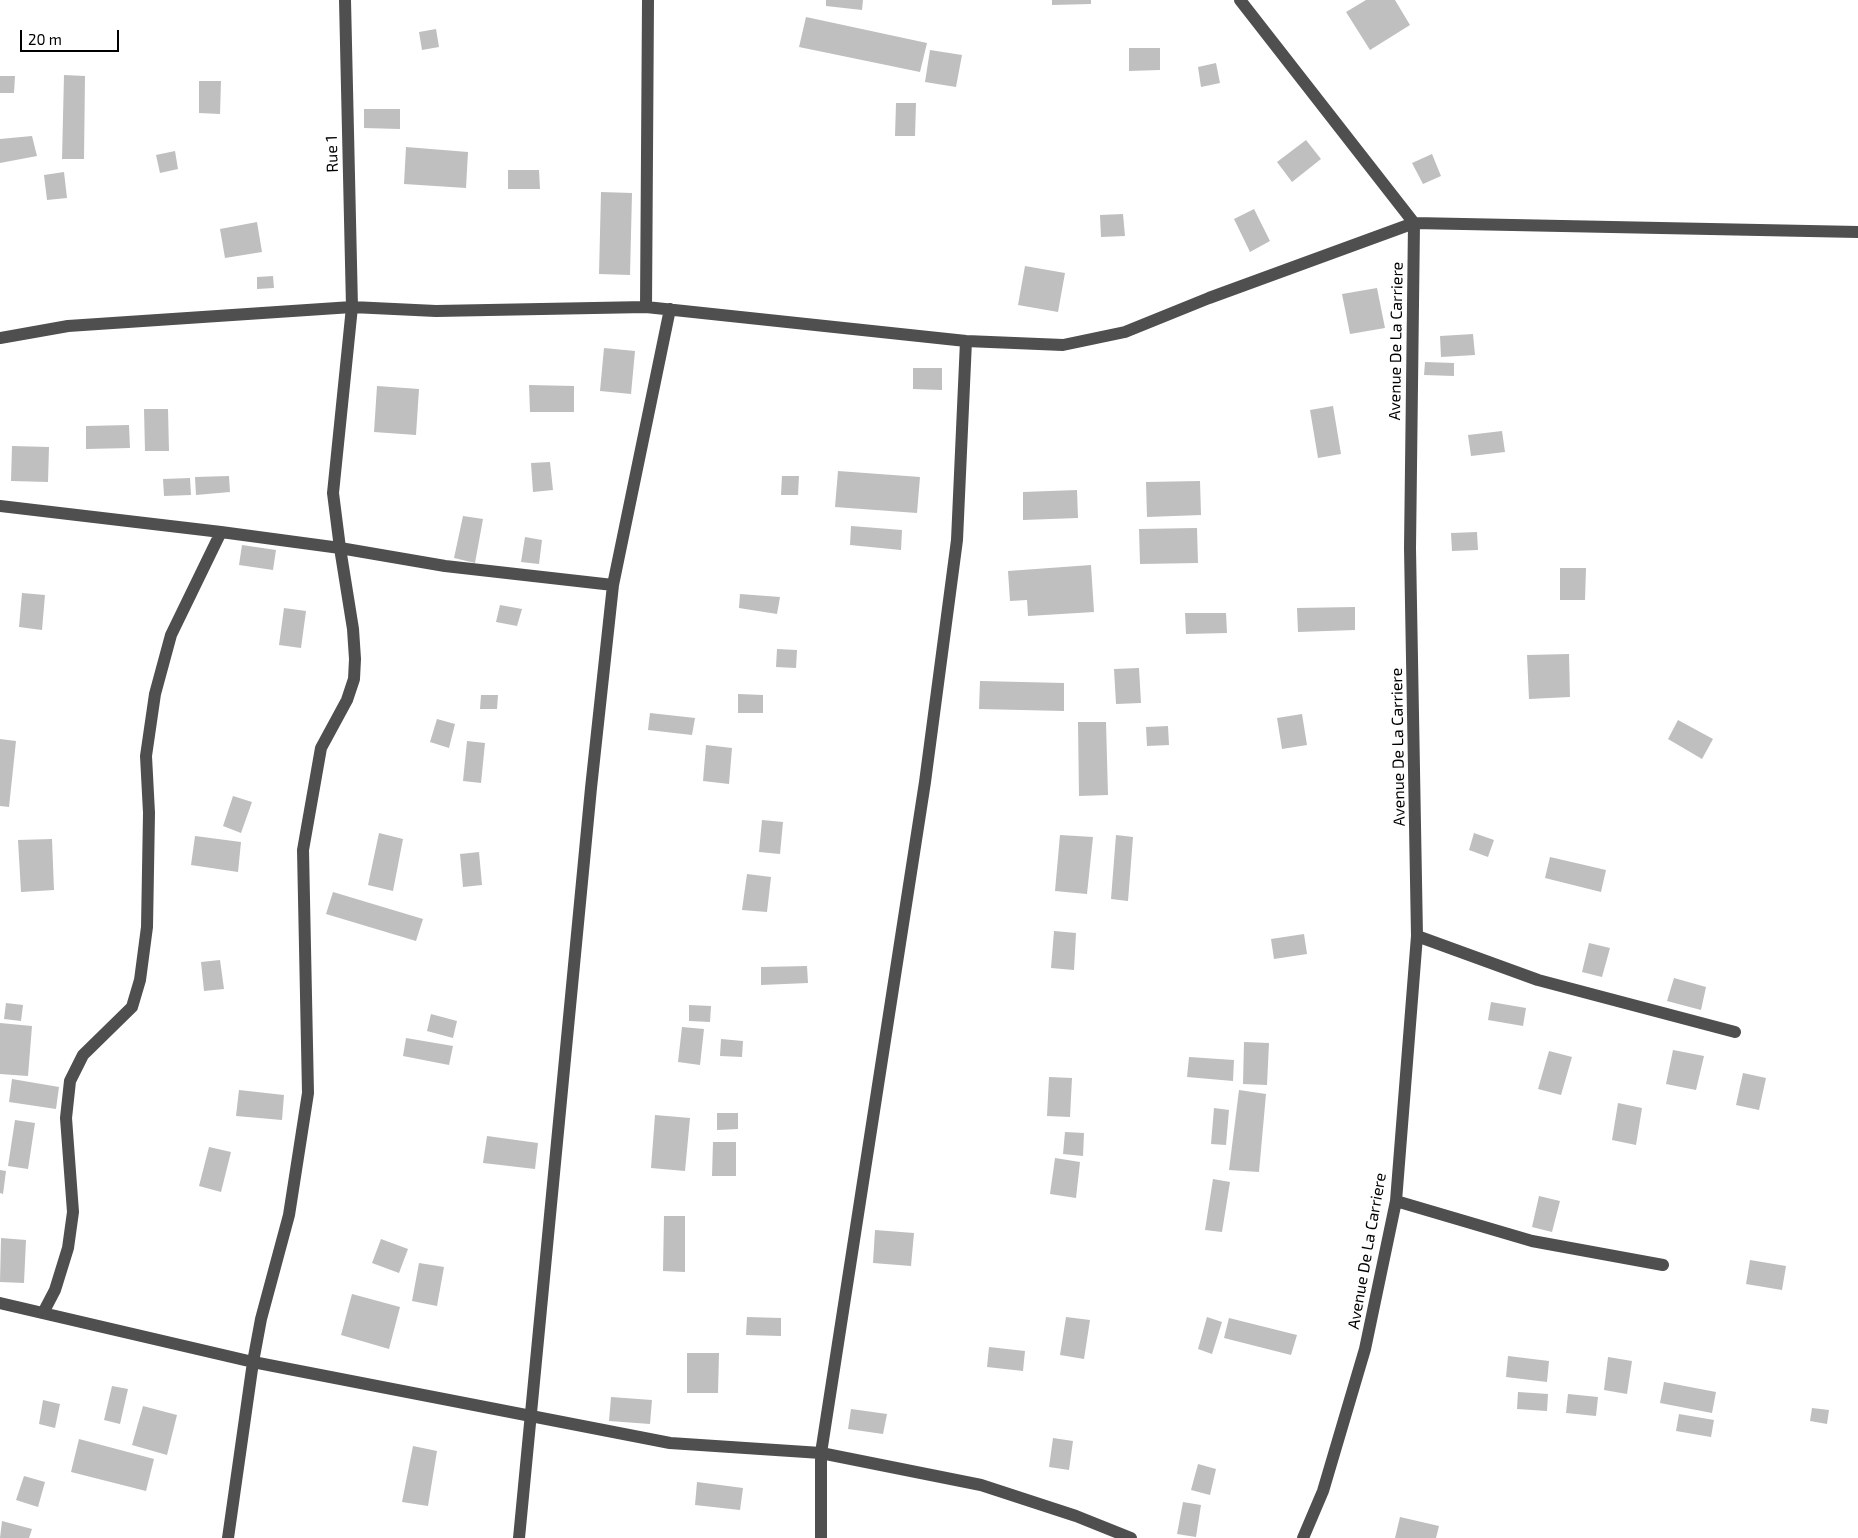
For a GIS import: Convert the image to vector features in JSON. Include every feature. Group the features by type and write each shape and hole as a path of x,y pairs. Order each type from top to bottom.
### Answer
{"street":[{"name":"Rue 1","path":"228,1538 253,1362 261,1319 289,1215 308,1093 303,850 321,748 346,700 354,679 353,629 333,493 352,307 345,0"},
{"path":"646,307 648,0"},
{"path":"1240,0 1414,223"},
{"path":"0,338 78,325 352,307 436,311 646,307 966,342 1063,345 1125,332 1209,298 1414,223 1858,232"},
{"name":"Avenue De La Carriere","path":"1303,1538 1323,1491 1365,1349 1396,1202 1417,936 1410,548 1414,223"},
{"path":"519,1538 590,788 613,585 670,309"},
{"path":"821,1538 821,1454 925,782 958,540 966,342"},
{"path":"0,506 340,548 445,566 613,585"},
{"path":"43,1313 55,1290 68,1248 73,1212 66,1118 70,1081 83,1055 132,1007 140,980 147,927 148,813 146,756 155,694 171,635 221,532"},
{"path":"1417,936 1538,980 1735,1032"},
{"path":"1396,1202 1532,1241 1663,1265"},
{"path":"0,1303 253,1362 670,1443 821,1454 981,1486 1076,1516 1131,1538"}],"building":[{"path":"826,0 863,0 862,10 826,6"},
{"path":"1052,0 1091,0 1091,4 1052,5"},
{"path":"1366,0 1395,0 1410,25 1370,50 1346,12"},
{"path":"806,17 927,43 920,72 799,47"},
{"path":"436,29 439,47 422,50 419,32"},
{"path":"1129,48 1160,48 1160,70 1129,71"},
{"path":"930,50 962,55 956,87 925,82"},
{"path":"1216,63 1220,83 1201,87 1198,67"},
{"path":"64,75 85,76 84,159 62,159"},
{"path":"0,76 15,76 14,93 0,93"},
{"path":"199,81 221,81 220,114 199,113"},
{"path":"896,103 916,103 915,136 895,136"},
{"path":"364,109 400,109 400,129 364,128"},
{"path":"32,136 37,156 0,163 0,139"},
{"path":"1306,140 1321,159 1292,182 1277,162"},
{"path":"406,147 468,152 466,188 404,184"},
{"path":"175,151 178,169 160,173 156,155"},
{"path":"1432,154 1441,176 1423,184 1412,163"},
{"path":"508,170 539,170 540,189 508,189"},
{"path":"64,172 67,198 47,200 44,175"},
{"path":"601,192 632,193 630,275 599,274"},
{"path":"1254,209 1270,241 1250,252 1234,219"},
{"path":"1123,214 1125,236 1101,237 1100,215"},
{"path":"257,222 262,252 225,258 220,229"},
{"path":"1025,266 1065,273 1058,312 1018,305"},
{"path":"273,276 274,288 257,289 257,277"},
{"path":"1377,288 1385,328 1350,334 1342,294"},
{"path":"1473,334 1475,355 1441,357 1440,336"},
{"path":"604,348 635,351 631,394 600,391"},
{"path":"1425,362 1454,363 1454,376 1424,375"},
{"path":"913,368 942,368 942,390 913,389"},
{"path":"529,385 574,386 574,412 530,412"},
{"path":"377,386 419,389 416,435 374,432"},
{"path":"1333,406 1341,454 1318,458 1310,410"},
{"path":"144,409 168,409 169,451 145,451"},
{"path":"129,425 130,448 86,449 86,426"},
{"path":"1502,431 1505,452 1471,456 1468,435"},
{"path":"12,446 49,447 48,482 11,481"},
{"path":"550,462 553,490 533,492 531,463"},
{"path":"838,471 920,477 917,513 835,507"},
{"path":"229,476 230,492 196,495 195,477"},
{"path":"782,476 799,476 798,495 781,495"},
{"path":"190,478 191,495 164,496 163,479"},
{"path":"1200,481 1201,515 1147,517 1146,482"},
{"path":"1077,490 1078,518 1023,520 1023,492"},
{"path":"463,516 483,519 475,563 454,558"},
{"path":"851,526 902,530 901,550 850,545"},
{"path":"1197,528 1198,563 1140,564 1139,529"},
{"path":"1477,532 1478,550 1452,551 1451,533"},
{"path":"525,537 542,540 539,564 521,562"},
{"path":"242,545 276,550 273,570 239,565"},
{"path":"1091,565 1094,612 1028,616 1027,600 1010,601 1008,571"},
{"path":"1560,568 1586,568 1585,600 1560,600"},
{"path":"22,593 45,595 42,630 19,627"},
{"path":"740,594 780,597 777,614 739,608"},
{"path":"500,605 522,609 517,626 496,622"},
{"path":"1355,607 1355,630 1298,632 1297,608"},
{"path":"284,608 306,611 301,648 279,645"},
{"path":"1185,613 1226,613 1227,633 1186,634"},
{"path":"777,649 797,650 796,668 776,667"},
{"path":"1569,654 1570,697 1529,699 1527,655"},
{"path":"1139,668 1141,703 1116,704 1114,669"},
{"path":"980,681 1064,683 1064,711 979,709"},
{"path":"738,694 763,695 763,713 738,713"},
{"path":"481,695 498,695 497,709 480,709"},
{"path":"650,713 695,718 692,735 648,730"},
{"path":"1302,714 1307,745 1282,749 1277,718"},
{"path":"437,719 455,724 449,748 430,742"},
{"path":"1678,720 1713,739 1702,759 1668,739"},
{"path":"1078,722 1106,722 1108,795 1079,796"},
{"path":"1168,726 1169,745 1147,746 1146,727"},
{"path":"0,739 16,741 9,807 0,806"},
{"path":"467,741 485,743 481,783 463,781"},
{"path":"706,745 732,748 729,784 703,781"},
{"path":"233,796 252,802 241,833 223,826"},
{"path":"762,820 783,822 780,854 759,852"},
{"path":"379,833 403,839 393,891 368,885"},
{"path":"1474,833 1494,840 1488,857 1469,850"},
{"path":"1060,835 1093,837 1087,894 1055,891"},
{"path":"1116,835 1133,837 1128,901 1111,899"},
{"path":"195,836 241,842 238,872 191,865"},
{"path":"52,839 54,890 21,892 18,840"},
{"path":"479,852 482,885 463,887 460,854"},
{"path":"1550,857 1606,870 1601,892 1545,878"},
{"path":"747,874 771,877 767,912 742,910"},
{"path":"333,892 423,919 416,941 326,914"},
{"path":"1054,931 1076,933 1074,970 1051,968"},
{"path":"1304,934 1307,954 1274,959 1271,939"},
{"path":"1589,943 1610,948 1602,977 1582,972"},
{"path":"220,960 224,989 204,991 201,962"},
{"path":"807,966 808,983 761,985 761,967"},
{"path":"1674,978 1706,987 1701,1010 1667,1001"},
{"path":"1491,1002 1526,1008 1523,1026 1488,1020"},
{"path":"6,1003 23,1005 21,1021 4,1019"},
{"path":"689,1005 711,1006 710,1022 689,1021"},
{"path":"431,1014 457,1021 453,1038 427,1031"},
{"path":"0,1023 32,1026 28,1076 0,1074"},
{"path":"682,1027 704,1029 700,1065 678,1062"},
{"path":"406,1038 453,1046 449,1065 403,1056"},
{"path":"721,1039 743,1041 742,1057 720,1056"},
{"path":"1244,1042 1269,1043 1267,1085 1243,1084"},
{"path":"1673,1050 1704,1056 1696,1090 1666,1084"},
{"path":"1549,1051 1572,1057 1561,1095 1538,1089"},
{"path":"1189,1057 1234,1060 1233,1081 1187,1077"},
{"path":"1743,1073 1766,1078 1759,1110 1736,1105"},
{"path":"1049,1077 1072,1078 1070,1117 1047,1116"},
{"path":"12,1079 59,1087 56,1109 9,1102"},
{"path":"239,1090 284,1095 282,1120 236,1116"},
{"path":"1239,1090 1266,1094 1259,1172 1229,1170"},
{"path":"1618,1103 1642,1108 1636,1145 1612,1140"},
{"path":"1214,1108 1229,1110 1226,1145 1211,1144"},
{"path":"717,1113 738,1113 738,1129 717,1130"},
{"path":"655,1115 690,1118 685,1171 651,1168"},
{"path":"15,1120 35,1123 28,1169 8,1166"},
{"path":"1065,1132 1084,1133 1083,1156 1063,1154"},
{"path":"487,1136 538,1143 535,1169 483,1163"},
{"path":"713,1142 736,1142 736,1176 712,1176"},
{"path":"209,1147 231,1152 221,1192 199,1186"},
{"path":"1055,1158 1080,1162 1076,1198 1050,1194"},
{"path":"0,1170 6,1171 3,1194 0,1193"},
{"path":"1213,1179 1230,1182 1222,1232 1205,1230"},
{"path":"1539,1196 1560,1201 1552,1232 1532,1227"},
{"path":"664,1216 685,1216 685,1272 663,1271"},
{"path":"875,1230 914,1233 911,1266 873,1263"},
{"path":"1,1238 26,1240 24,1283 0,1282"},
{"path":"381,1239 408,1249 399,1273 372,1263"},
{"path":"1750,1260 1786,1266 1782,1290 1746,1284"},
{"path":"419,1263 444,1267 437,1306 412,1301"},
{"path":"352,1294 400,1307 389,1349 341,1335"},
{"path":"747,1317 781,1318 781,1336 746,1335"},
{"path":"1066,1317 1090,1320 1084,1359 1060,1355"},
{"path":"1207,1317 1222,1322 1212,1354 1198,1349"},
{"path":"1229,1318 1297,1335 1291,1355 1224,1338"},
{"path":"989,1347 1025,1351 1023,1371 987,1367"},
{"path":"687,1353 719,1353 718,1393 687,1393"},
{"path":"1508,1356 1549,1361 1547,1382 1506,1377"},
{"path":"1608,1357 1632,1361 1627,1394 1604,1390"},
{"path":"1664,1382 1716,1392 1712,1413 1660,1403"},
{"path":"112,1386 128,1389 120,1424 104,1420"},
{"path":"1518,1392 1548,1394 1547,1411 1517,1409"},
{"path":"1568,1394 1598,1397 1596,1416 1566,1413"},
{"path":"611,1397 652,1400 650,1424 609,1421"},
{"path":"43,1400 60,1404 55,1428 39,1424"},
{"path":"143,1406 177,1415 167,1455 132,1445"},
{"path":"1812,1408 1829,1410 1827,1424 1810,1421"},
{"path":"851,1409 887,1414 883,1434 848,1429"},
{"path":"1679,1414 1714,1420 1711,1437 1676,1431"},
{"path":"1053,1438 1073,1441 1069,1470 1049,1467"},
{"path":"79,1439 154,1459 146,1491 71,1472"},
{"path":"413,1446 437,1451 428,1506 402,1502"},
{"path":"1198,1464 1216,1469 1210,1495 1191,1490"},
{"path":"24,1476 45,1482 38,1507 16,1500"},
{"path":"697,1482 743,1488 740,1510 695,1505"},
{"path":"1183,1502 1201,1505 1196,1537 1177,1534"},
{"path":"1400,1517 1439,1526 1436,1538 1395,1538"},
{"path":"2,1521 32,1529 29,1538 0,1538"}]}
